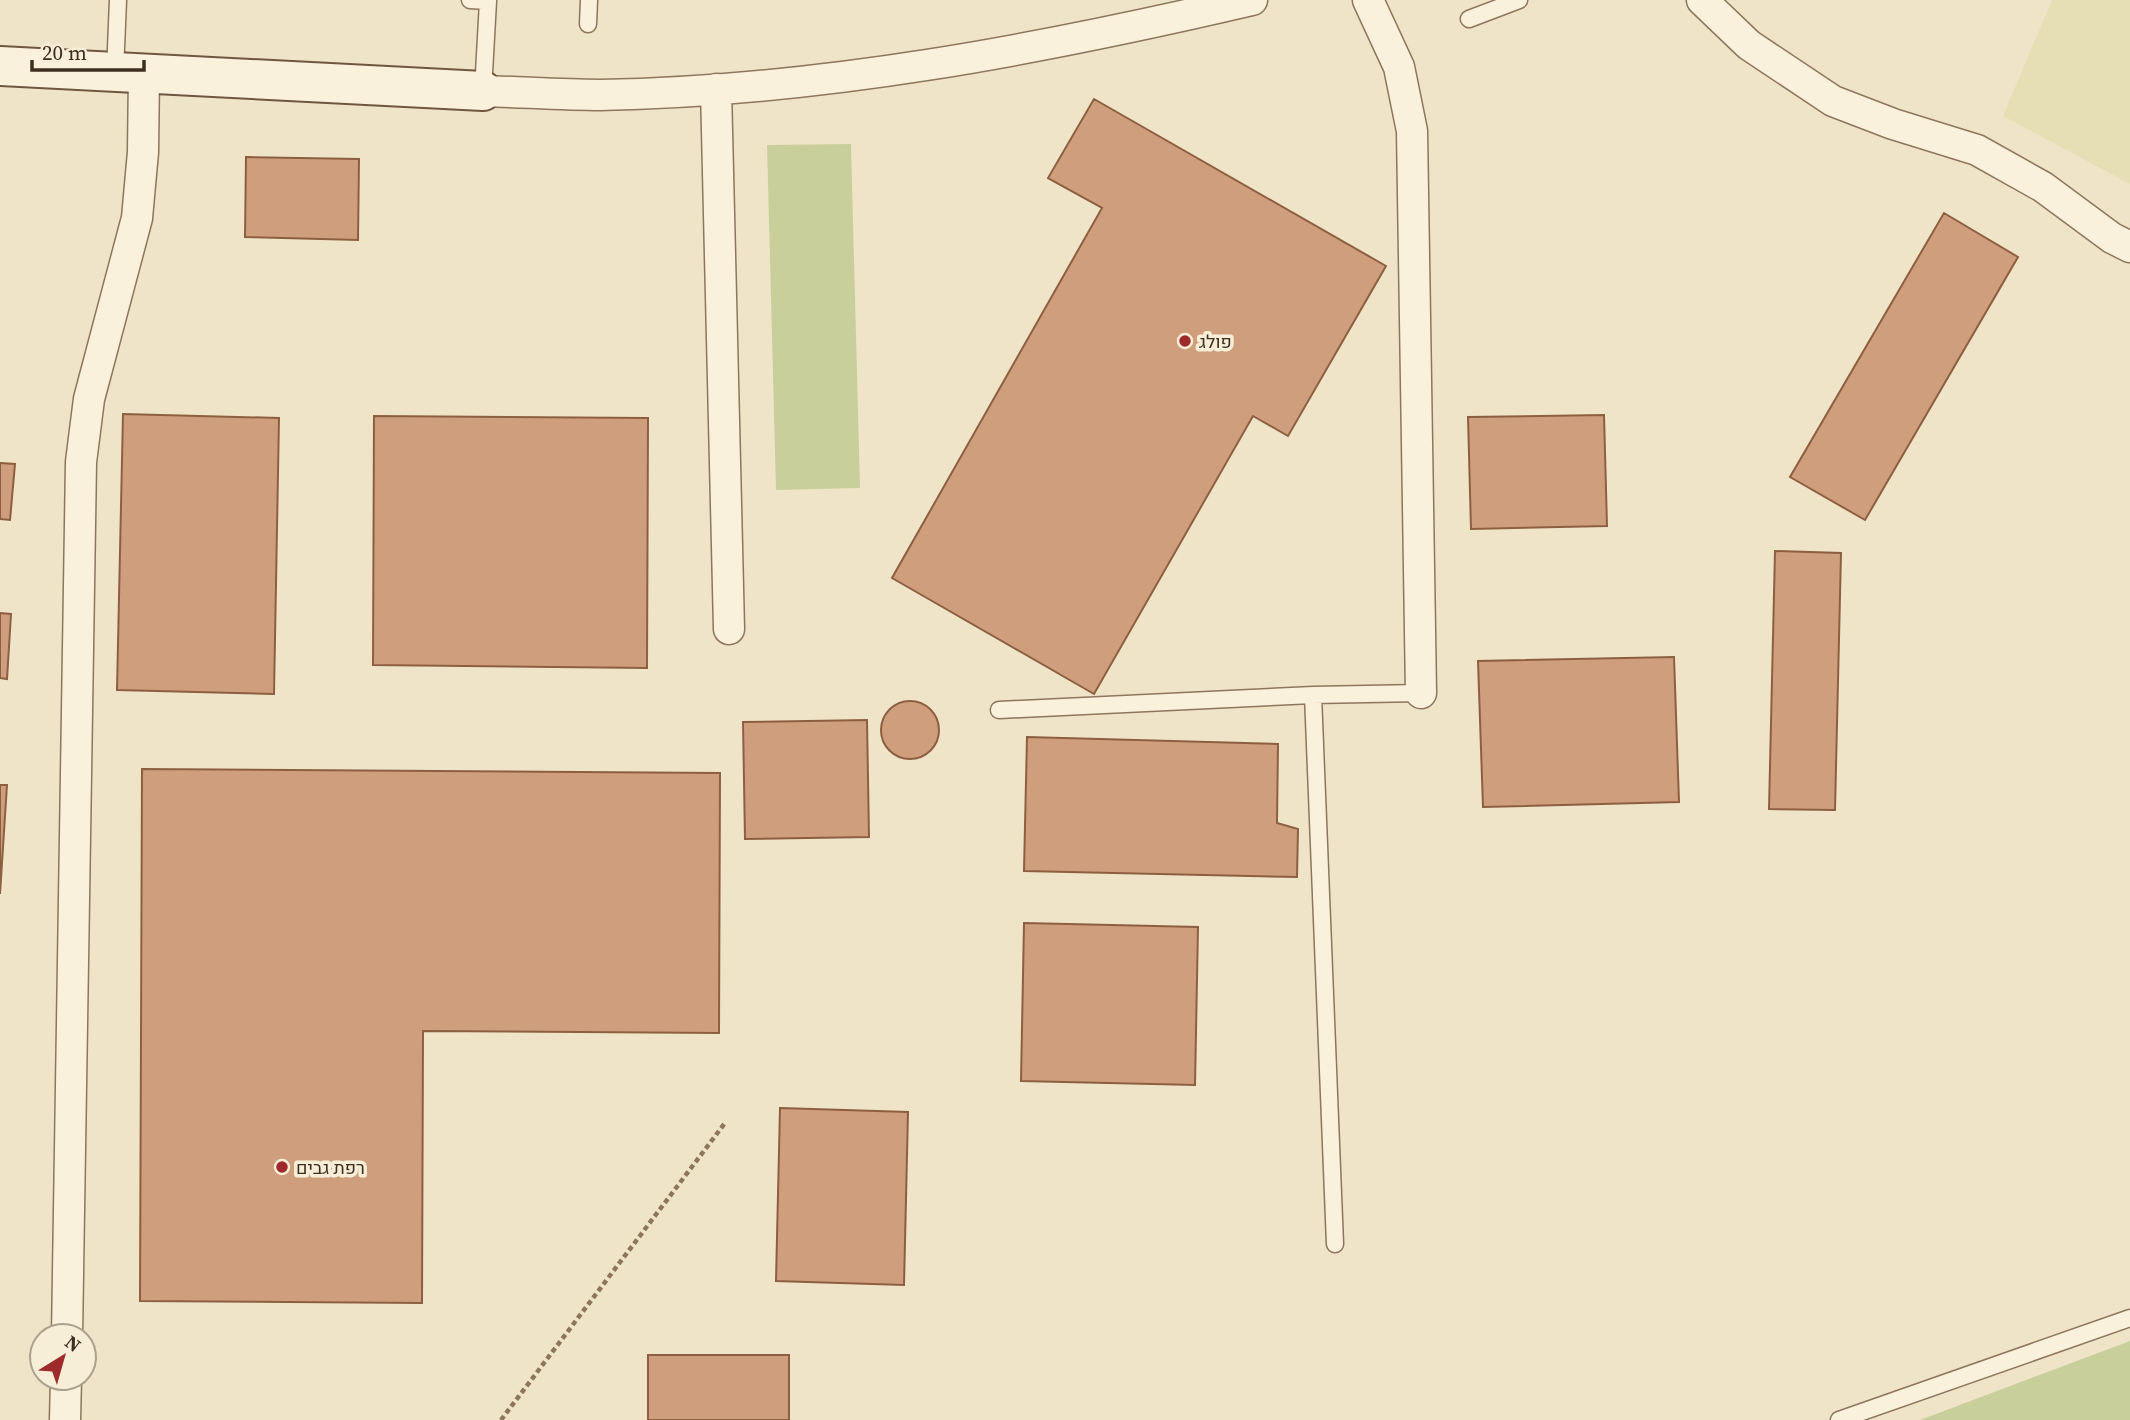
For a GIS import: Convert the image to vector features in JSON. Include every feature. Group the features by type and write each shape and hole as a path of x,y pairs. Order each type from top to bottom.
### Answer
{"street":[{"path":"0,66 599,95 716,89 837,78 993,54 1138,27 1252,0"},
{"path":"1368,0 1399,66 1412,131 1421,694"},
{"path":"1702,0 1749,45 1833,101 1894,124 1977,149 2043,187 2112,238 2130,247"},
{"path":"67,1322 81,462 89,399 137,218 143,152 130,73"},
{"path":"716,89 729,629"},
{"path":"65,1420 66,1392"}],"lane":[{"path":"118,0 130,73"},
{"path":"470,0 488,0 484,91"},
{"path":"588,24 589,0"},
{"path":"1469,19 1519,0"},
{"path":"999,710 1314,695 1421,694"},
{"path":"1314,695 1335,1244"},
{"path":"1839,1420 2130,1318"}],"path":[{"path":"501,1420 725,1123"}],"shaded area":[{"path":"2052,0 2130,0 2130,184 2003,116"}],"green space":[{"path":"851,144 860,488 776,490 767,145"},
{"path":"2130,1341 2130,1420 1920,1420"}],"building":[{"name":"פולג","path":"1094,99 1386,266 1288,436 1253,416 1094,694 892,578 1102,208 1048,178"},
{"path":"246,157 359,159 358,240 245,237"},
{"path":"1944,213 2018,257 1865,520 1790,477"},
{"path":"123,414 279,418 274,694 117,690"},
{"path":"1604,415 1607,526 1471,529 1468,417"},
{"path":"374,416 648,418 647,668 373,665"},
{"path":"0,463 15,464 10,520 0,519"},
{"path":"1775,551 1841,553 1835,810 1769,809"},
{"path":"0,613 11,614 7,679 0,678"},
{"path":"1674,657 1679,802 1483,807 1478,661"},
{"path":"904,701 916,701 931,709 939,724 939,736 931,751 916,759 904,759 889,751 881,736 881,724 889,709"},
{"path":"867,720 869,837 745,839 743,722"},
{"path":"1027,737 1278,744 1277,823 1298,829 1297,877 1024,871"},
{"name":"רפת גבים","path":"142,769 720,773 719,1033 423,1031 422,1303 140,1301"},
{"path":"0,785 7,785 0,894"},
{"path":"1024,923 1198,927 1195,1085 1021,1081"},
{"path":"780,1108 908,1112 904,1285 776,1281"},
{"path":"648,1355 789,1355 789,1420 648,1420"}],"place":[{"name":"פולג","path":"1185,341"},
{"name":"רפת גבים","path":"282,1167"}]}
